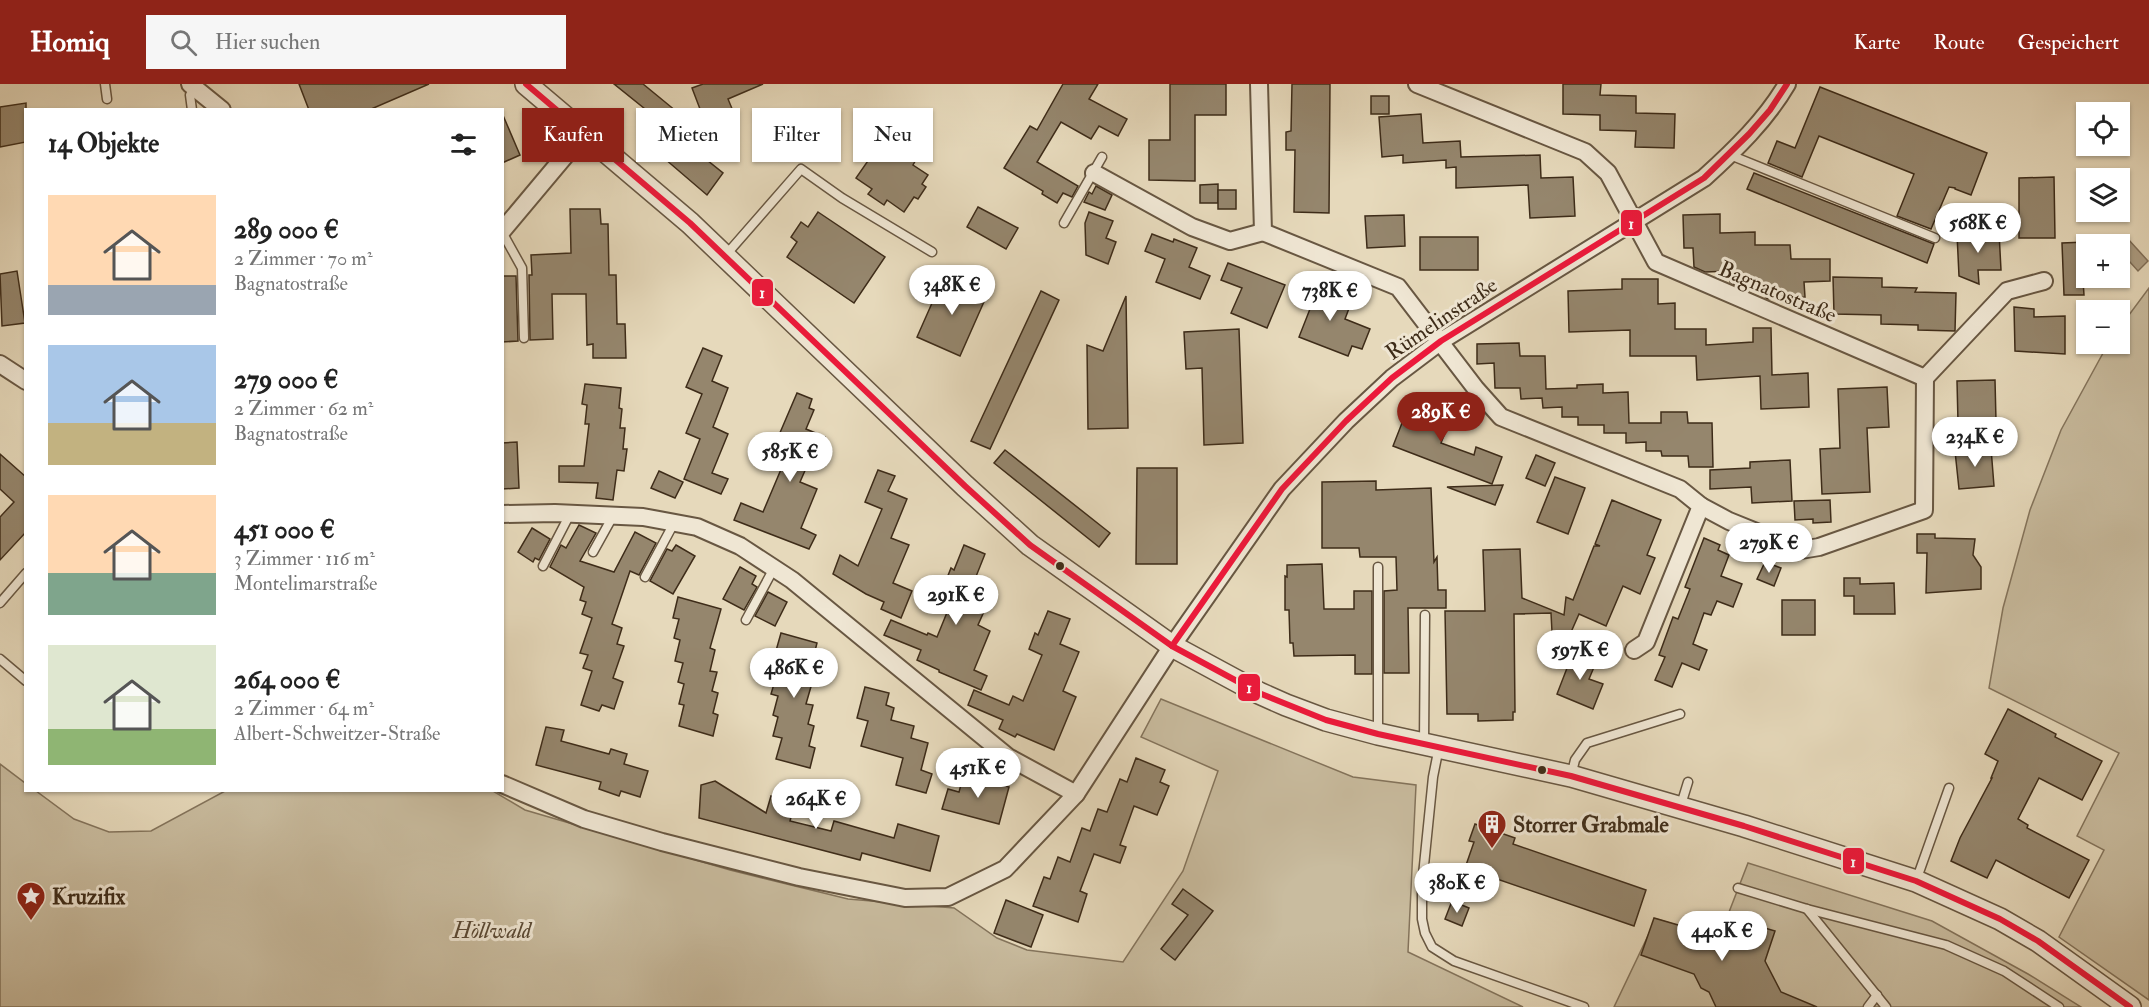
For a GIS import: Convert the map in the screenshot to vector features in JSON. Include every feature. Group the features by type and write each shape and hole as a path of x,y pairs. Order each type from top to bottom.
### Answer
{"street":[{"path":"526,84 556,108"},
{"path":"1259,84 1263,231"},
{"name":"Bagnatostraße","path":"1418,84 1585,152 1608,173 1656,262 1925,378"},
{"name":"Rümelinstraße","path":"504,785 584,819 662,842 799,876 905,898 948,897 1005,869 1076,794 1172,646 1282,489 1317,451 1392,378 1441,341 1704,178 1730,155 1766,116 1787,84"},
{"path":"196,85 220,108"},
{"path":"504,230 560,162"},
{"path":"620,162 690,223 965,486 1030,544 1172,646 1224,675 1286,705 1326,720 1378,734 1571,776 1916,881 2019,930 2130,1007"},
{"path":"1094,173 1191,227 1230,241 1263,231 1398,287 1476,389 1501,417 1680,489 1701,506 1730,521 1801,550 1819,547 1923,510 1925,378 2007,291 2044,281"},
{"path":"0,364 24,380"},
{"path":"1634,650 1646,642 1701,506"},
{"path":"504,514 643,517 697,527 729,541 792,580 1008,757 1076,794"}],"lane":[{"path":"105,84 107,99"},
{"path":"192,108 190,95 196,85"},
{"path":"1730,155 1935,238"},
{"path":"1064,223 1102,157"},
{"path":"724,256 801,169 842,198 932,252"},
{"path":"504,236 522,267 524,338"},
{"path":"543,566 570,514"},
{"path":"593,552 613,516"},
{"path":"645,577 674,523"},
{"path":"1378,567 1378,734"},
{"path":"746,620 774,568"},
{"path":"0,603 24,575"},
{"path":"1425,615 1433,777 1422,885 1422,919 1425,933 1432,947 1454,961 1584,1007"},
{"path":"0,659 24,679"},
{"path":"1571,776 1575,760 1587,743 1680,714"},
{"path":"1680,808 1688,782"},
{"path":"1916,881 1949,788"},
{"path":"1738,888 1807,909 1946,945 2004,971 2059,1007"},
{"path":"1807,909 1886,1007"},
{"path":"1868,1007 1877,995"}],"green space":[{"path":"2149,288 2149,1000 2059,937 2104,850 2077,836 2119,753 1989,688 2003,608 2030,510 2061,430 2103,354 2130,354 2130,314"},
{"name":"Höllwald","path":"1161,699 1353,777 1416,785 1408,952 1523,1007 0,1007 0,764 24,782 24,792 37,792 74,819 109,832 151,831 223,792 495,792 525,810 730,870 848,899 954,908 997,938 1027,950 1123,962 1183,871 1218,771 1141,737"},
{"path":"1748,863 1932,921 2028,974 2081,1007 1614,1007 1656,919 1719,938"}],"shaded area":[{"path":"2130,241 2148,261 2138,271 2130,262"}],"building":[{"path":"299,84 429,84 374,108 308,108"},
{"path":"614,84 643,84 672,108 644,108"},
{"path":"703,84 763,84 728,99 732,108 700,108 692,88"},
{"path":"1063,84 1098,84 1089,99 1127,119 1118,136 1099,126 1091,139 1061,122 1037,162 1078,186 1072,197 1063,193 1057,203 1042,194 1043,191 1004,168 1030,126 1037,130"},
{"path":"1170,84 1226,84 1226,115 1195,115 1195,181 1149,180 1149,140 1170,140"},
{"path":"1292,84 1330,84 1329,213 1294,212 1295,150 1286,150 1286,132 1291,131"},
{"path":"1563,84 1601,84 1600,95 1636,96 1636,113 1675,114 1674,148 1635,147 1636,131 1600,130 1600,115 1563,114"},
{"path":"1820,87 1987,153 1971,195 1949,187 1931,229 1897,216 1914,174 1819,136 1802,177 1768,163 1777,141 1795,148"},
{"path":"1371,96 1389,96 1389,114 1371,114"},
{"path":"26,103 24,142 0,147 0,107"},
{"path":"1421,114 1423,143 1460,141 1461,157 1540,155 1541,178 1573,177 1575,216 1530,218 1528,185 1456,188 1456,167 1446,168 1446,160 1403,163 1403,155 1382,157 1379,117"},
{"path":"504,118 520,155 504,162"},
{"path":"668,162 709,162 723,173 707,195"},
{"path":"867,162 915,162 913,165 928,175 922,184 926,187 918,199 914,197 904,212 887,200 884,205 868,194 872,189 856,178"},
{"path":"1754,173 1934,244 1927,263 1747,189"},
{"path":"2054,177 2055,238 2019,238 2019,178"},
{"path":"1218,184 1218,203 1200,203 1200,185"},
{"path":"1096,186 1112,195 1105,210 1084,202 1089,192 1092,194"},
{"path":"1218,190 1236,190 1236,209 1218,209"},
{"path":"978,207 1018,228 1006,249 967,227"},
{"path":"570,209 600,209 601,224 608,224 609,275 616,275 617,324 625,324 626,358 593,358 593,344 587,345 586,294 552,294 553,339 530,340 531,255 571,253"},
{"path":"818,212 885,257 854,303 787,257 797,242 791,237 801,222 808,227"},
{"path":"1089,212 1113,221 1106,238 1116,242 1108,264 1086,255 1085,223"},
{"path":"1720,214 1720,233 1755,232 1755,245 1790,245 1791,259 1830,259 1830,281 1804,282 1805,297 1767,299 1765,285 1735,285 1730,282 1730,271 1705,272 1694,267 1693,248 1684,248 1683,215"},
{"path":"1404,215 1405,246 1367,248 1365,216"},
{"path":"1999,232 2001,270 1978,270 1979,284 1959,276 1957,234"},
{"path":"1152,234 1197,248 1189,267 1210,276 1200,299 1156,282 1165,259 1145,251"},
{"path":"1420,237 1478,237 1478,270 1420,270"},
{"path":"2076,242 2076,288 2084,288 2084,295 2064,295 2062,243"},
{"path":"1228,263 1285,285 1267,328 1231,313 1242,288 1221,280"},
{"path":"17,271 24,323 2,326 0,274"},
{"path":"504,276 516,276 518,341 504,342"},
{"path":"944,276 987,295 960,356 917,337"},
{"path":"1833,277 1882,278 1882,287 1917,288 1915,292 1956,293 1955,331 1918,330 1918,325 1881,324 1881,315 1834,314"},
{"path":"1622,279 1658,279 1658,304 1675,303 1675,329 1706,329 1706,345 1753,342 1753,328 1771,328 1772,375 1808,373 1809,407 1761,409 1760,376 1697,380 1696,356 1630,356 1630,330 1569,332 1568,291 1622,289"},
{"path":"1309,282 1325,289 1324,293 1351,303 1345,319 1370,329 1362,349 1352,346 1348,356 1299,337 1310,309 1299,304"},
{"path":"1041,291 1059,300 990,449 971,441"},
{"path":"1126,296 1128,428 1088,429 1087,345 1103,351"},
{"path":"2014,307 2034,309 2034,317 2065,316 2065,354 2015,351"},
{"path":"1239,329 1243,443 1204,445 1202,368 1186,369 1184,332"},
{"path":"1519,343 1520,356 1545,356 1546,389 1603,384 1603,393 1628,392 1629,423 1661,423 1661,412 1687,412 1688,423 1712,423 1713,467 1689,467 1688,456 1662,456 1661,451 1646,451 1646,442 1626,443 1626,433 1604,433 1604,425 1578,425 1578,417 1562,417 1562,407 1543,408 1542,398 1521,399 1520,388 1495,388 1494,363 1477,364 1477,344"},
{"path":"703,348 722,356 712,381 728,388 713,427 728,434 712,473 728,479 721,494 684,479 700,439 686,433 702,394 686,387"},
{"path":"1995,380 1996,421 1958,422 1957,381"},
{"path":"585,384 621,388 620,428 625,428 623,449 627,449 624,471 617,470 613,500 596,498 598,483 559,482 559,466 584,466 589,424 585,424 587,405 582,404"},
{"path":"1887,387 1889,427 1867,428 1870,492 1822,494 1820,449 1840,448 1838,389"},
{"path":"797,393 812,399 809,408 814,410 806,429 825,437 819,452 814,450 800,482 817,489 801,528 816,535 809,549 734,520 741,503 763,512 793,441 779,435"},
{"path":"1413,395 1442,406 1435,423 1447,428 1441,443 1474,455 1476,447 1502,457 1492,484 1393,446"},
{"path":"517,442 519,488 504,489 504,443"},
{"path":"1991,448 1994,486 1959,489 1955,451"},
{"path":"1005,450 1110,533 1099,547 994,463"},
{"path":"0,454 24,475 24,534 0,560 0,517 14,502 0,489"},
{"path":"1536,455 1555,463 1545,486 1526,478"},
{"path":"1790,460 1792,501 1752,503 1751,487 1710,489 1710,470 1750,468 1750,462"},
{"path":"1137,468 1177,468 1177,564 1136,564"},
{"path":"878,470 895,476 888,491 907,499 891,538 909,545 893,583 912,591 901,618 881,609 884,602 833,574 840,555 858,566 882,509 865,502"},
{"path":"659,471 683,482 675,498 651,488"},
{"path":"1555,477 1585,488 1568,534 1537,522"},
{"path":"1376,481 1376,490 1431,488 1434,562 1437,557 1438,590 1446,590 1446,608 1408,608 1409,673 1384,673 1384,591 1397,590 1396,557 1360,557 1359,548 1322,548 1322,482"},
{"path":"1503,485 1495,505 1447,487"},
{"path":"1612,500 1661,520 1647,555 1655,558 1640,594 1623,586 1606,626 1579,614 1564,648 1561,647 1562,636 1552,632 1551,613 1514,614 1515,712 1513,712 1513,720 1478,721 1478,714 1447,714 1445,611 1485,611 1483,550 1520,549 1522,598 1564,615 1566,597 1573,600 1594,546 1600,546 1595,544"},
{"path":"1830,500 1831,522 1813,523 1813,519 1795,520 1794,501"},
{"path":"579,525 596,533 580,561 614,572 635,532 656,543 639,575 630,571 612,624 622,628 617,644 624,646 613,678 623,682 614,709 602,705 599,711 581,705 592,671 583,668 588,655 580,653 592,618 582,614 586,602 580,600 584,587 550,567 561,545 566,548"},
{"path":"532,528 550,539 539,560 535,558 533,562 518,552"},
{"path":"1917,534 1935,534 1935,538 1975,539 1973,555 1981,567 1981,589 1926,593 1927,553 1917,553"},
{"path":"1704,538 1720,545 1718,550 1729,555 1721,576 1742,584 1733,607 1717,601 1711,615 1704,613 1693,644 1707,650 1699,670 1682,663 1672,687 1655,680 1665,657 1659,655 1673,617 1678,619 1690,589 1685,587"},
{"path":"676,545 695,556 673,594 650,581 667,549 672,551"},
{"path":"964,545 985,554 975,579 995,587 978,625 990,631 974,670 987,676 981,690 917,660 921,650 884,635 891,620 937,637 957,588 945,583 951,568 954,570"},
{"path":"1765,562 1781,568 1774,586 1757,579"},
{"path":"1322,564 1324,609 1354,609 1354,591 1372,591 1372,674 1355,674 1355,655 1294,656 1293,643 1290,643 1289,610 1285,610 1287,565"},
{"path":"740,567 756,576 752,584 757,587 744,610 723,599"},
{"path":"1844,578 1860,578 1860,584 1894,583 1895,614 1854,614 1854,596 1844,596"},
{"path":"768,592 787,602 775,626 755,616"},
{"path":"678,597 721,609 710,648 715,650 710,671 717,672 712,691 718,693 713,713 718,715 713,736 679,726 684,705 679,704 684,684 678,682 683,663 675,661 680,640 674,638 679,619 673,618"},
{"path":"1782,600 1815,600 1815,635 1782,635"},
{"path":"1048,611 1070,619 1060,644 1079,652 1063,691 1076,697 1054,750 999,729 1003,720 968,705 974,690 1009,705 1013,696 1023,701 1042,655 1029,649"},
{"path":"781,633 817,643 807,682 812,683 806,704 813,705 808,724 814,726 809,746 815,748 810,768 776,759 782,738 773,736 778,717 773,715 778,696 771,694 777,674 770,672"},
{"path":"1574,650 1597,660 1589,679 1603,684 1593,709 1557,694"},
{"path":"865,687 889,693 886,705 894,708 891,720 914,726 911,738 928,743 921,770 932,774 926,793 896,785 903,758 861,746 868,721 857,718"},
{"path":"2008,709 2102,761 2082,800 2039,778 2018,819 2028,825 2027,828 2089,860 2069,898 1996,860 1987,878 1951,861 1960,838 1992,778 1998,761 1985,754"},
{"path":"546,727 564,730 561,741 609,754 611,749 627,754 624,764 648,771 640,797 621,791 619,796 599,789 601,782 536,765"},
{"path":"1136,758 1165,770 1160,782 1169,786 1157,815 1134,806 1120,845 1126,847 1120,863 1094,854 1080,891 1087,894 1078,922 1033,906 1044,877 1050,879 1058,857 1070,862 1082,828 1090,831 1098,809 1107,812 1120,779 1127,782"},
{"path":"964,774 1009,787 999,824 942,809 948,789 959,792"},
{"path":"715,781 766,813 771,796 795,802 790,821 831,831 834,821 894,838 898,824 939,836 930,871 862,853 860,860 699,818 701,785"},
{"path":"1475,824 1515,838 1513,844 1646,890 1634,926 1465,868 1474,842 1469,841"},
{"path":"1183,889 1213,911 1175,960 1161,949 1188,915 1172,904"},
{"path":"1006,900 1043,915 1031,947 994,933"},
{"path":"1452,901 1469,908 1462,926 1445,919"},
{"path":"1727,917 1775,931 1765,961 1781,992 1817,1007 1716,1007 1709,992 1701,988 1694,974 1641,955 1654,918 1709,934 1721,931"}],"transit line":[{"name":"1","path":"526,84 690,223 965,486 1030,545 1172,646 1259,693 1326,720 1378,734 1571,776 1744,826 1916,881 2000,919 2038,941 2130,1007"},
{"name":"1","path":"1172,646 1282,489 1346,421 1392,378 1441,341 1704,178 1749,134 1770,110 1787,84"}],"place":[{"name":"Storrer Grabmale","path":"1492,850"},
{"name":"Kruzifix","path":"31,922"}]}
